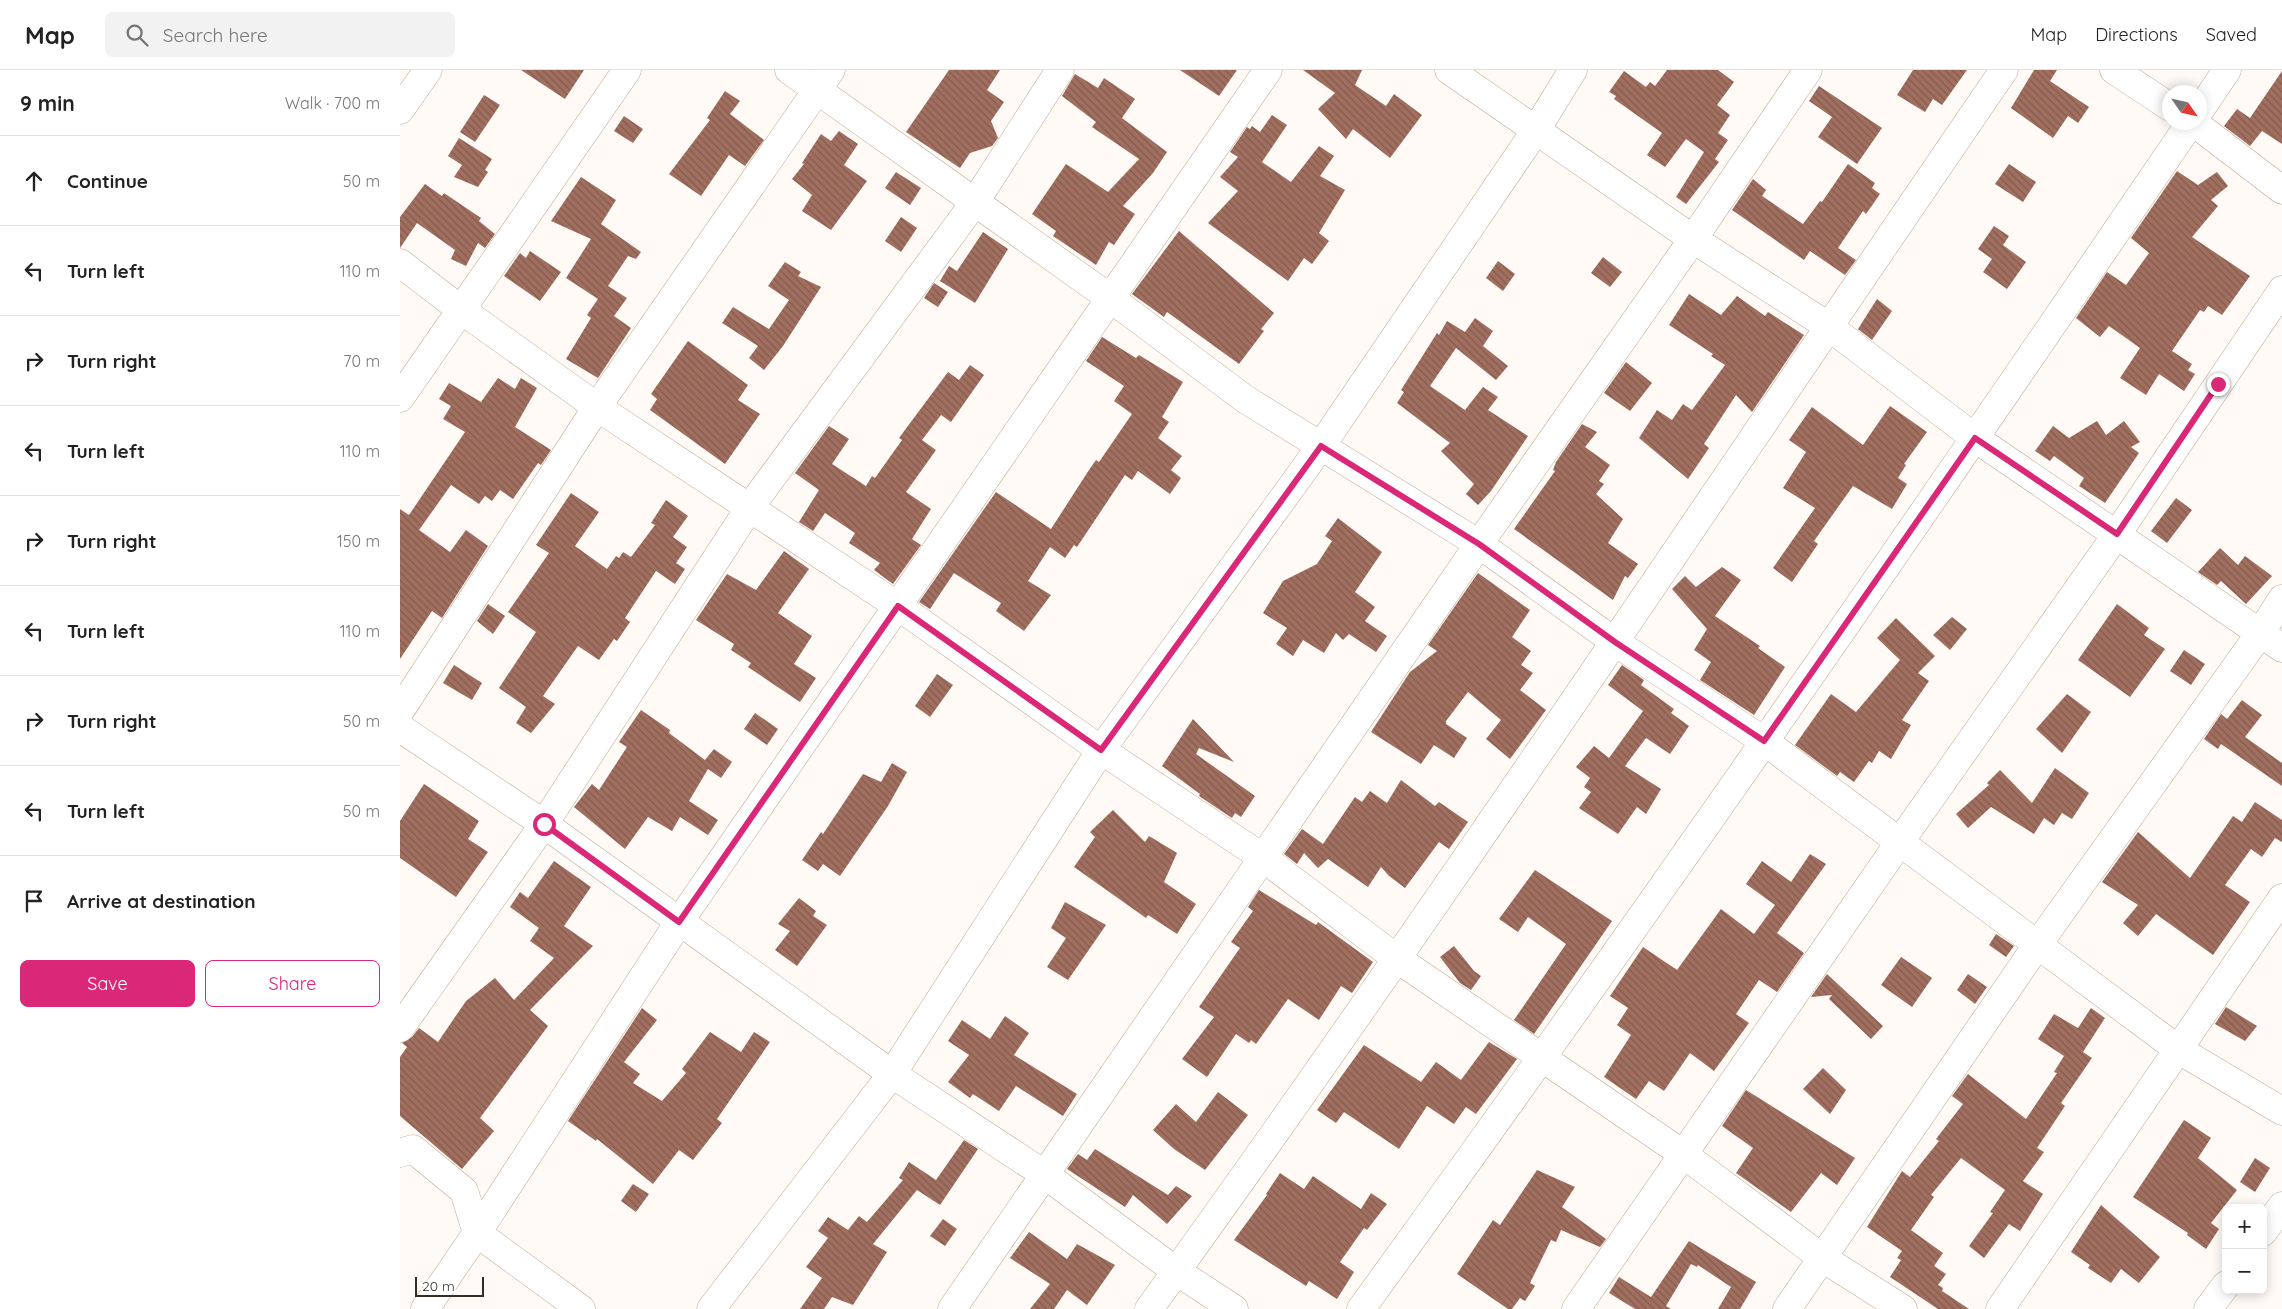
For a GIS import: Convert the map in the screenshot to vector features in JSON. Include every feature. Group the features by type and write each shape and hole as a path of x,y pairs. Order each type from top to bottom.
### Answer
{"street":[{"path":"400,110 428,70"},
{"path":"400,398 626,70"},
{"path":"789,70 825,80 975,202 1110,298 1245,399 1479,544 1615,642 1764,741 2179,1050 2282,1111"},
{"path":"400,1028 544,824 750,507 975,202 1060,70"},
{"path":"425,1309 478,1233 679,922 1268,70"},
{"path":"1449,70 1694,239 1828,326 1975,438 2272,640"},
{"path":"711,1309 892,1074 1101,750 1321,446 1536,130 1572,70"},
{"path":"952,1309 1479,544 1694,239 1808,70"},
{"path":"1149,1309 1615,642 1828,326 2004,70"},
{"path":"2114,70 2162,102"},
{"path":"2207,100 2227,70"},
{"path":"400,711 597,407 825,80"},
{"path":"1361,1309 1542,1059 1975,438 2187,130"},
{"path":"2203,130 2282,190"},
{"path":"400,263 460,309 597,407 898,606 1101,750 1262,857 1396,958 1684,1154 1821,1257 1903,1309"},
{"path":"1576,1309 1899,842 2117,534 2282,290"},
{"path":"1787,1309 2038,944 2272,640 2282,599"},
{"path":"400,728 544,824 892,1074 1044,1174 1176,1271 1234,1309"},
{"path":"2000,1309 2282,898"},
{"path":"400,1153 413,1149 464,1191 478,1233 581,1309"},
{"path":"2267,1227 2282,1206"},
{"path":"2208,1309 2222,1290"}],"building":[{"path":"521,70 584,70 565,99"},
{"path":"949,70 1000,70 987,90 1004,102 991,121 998,138 992,146 970,153 960,168 906,132"},
{"path":"1180,70 1237,70 1219,96"},
{"path":"1303,70 1362,70 1355,85 1386,106 1394,94 1422,115 1390,158 1353,129 1346,139 1318,109 1335,93"},
{"path":"1667,70 1718,70 1734,82 1717,105 1730,115 1718,133 1728,140 1715,159 1719,162 1686,204 1676,197 1704,152 1686,139 1665,167 1647,155 1662,133 1614,99 1616,96 1609,92 1624,71 1646,87 1650,82 1655,86"},
{"path":"1913,70 1967,70 1942,105 1933,99 1925,112 1897,95"},
{"path":"2034,70 2057,70 2050,81 2089,107 2078,123 2068,116 2053,138 2011,108"},
{"path":"2282,71 2282,144 2262,131 2250,146 2224,126 2237,109 2250,118"},
{"path":"1075,74 1098,88 1104,78 1135,99 1122,118 1167,152 1153,173 1123,206 1135,214 1114,245 1109,242 1096,265 1053,236 1056,231 1032,214 1066,164 1108,192 1139,159 1092,127 1096,122 1062,96"},
{"path":"1819,86 1882,128 1857,164 1818,137 1832,117 1809,101"},
{"path":"725,91 740,101 730,114 764,140 745,166 729,155 701,196 669,174 710,120 707,118"},
{"path":"484,95 500,105 475,142 460,132"},
{"path":"1272,115 1287,125 1262,162 1291,182 1319,146 1334,156 1320,176 1345,190 1319,233 1329,241 1312,264 1304,258 1288,281 1208,223 1238,191 1220,177 1238,157 1230,152 1247,127 1250,129 1252,126 1260,132"},
{"path":"624,116 643,129 633,143 614,131"},
{"path":"839,131 858,144 844,165 867,181 831,230 802,211 812,195 792,179 804,164 802,163 821,134 831,141"},
{"path":"459,138 492,159 485,170 488,172 478,187 454,177 462,165 448,156"},
{"path":"1848,164 1875,183 1872,188 1880,194 1866,214 1863,211 1838,248 1856,260 1845,275 1810,251 1804,260 1732,210 1753,179 1766,190 1762,196 1803,224 1820,201 1822,202"},
{"path":"2009,164 2036,182 2023,202 1995,184"},
{"path":"2177,171 2198,185 2217,172 2228,186 2211,200 2218,206 2192,237 2250,276 2222,315 2208,306 2204,312 2200,310 2172,351 2192,364 2188,370 2195,374 2184,391 2159,374 2146,395 2120,378 2140,348 2109,326 2100,337 2076,318 2107,272 2126,285 2149,253 2131,238"},
{"path":"896,172 921,188 910,205 885,188"},
{"path":"581,177 616,200 601,224 641,252 636,259 628,256 608,286 627,298 614,316 631,328 598,378 566,359 591,318 587,315 598,299 566,278 591,239 551,221"},
{"path":"425,184 442,196 444,193 481,218 479,221 495,234 485,248 478,243 466,266 451,259 455,250 417,223 400,248 400,217"},
{"path":"901,217 917,228 901,252 885,241"},
{"path":"1994,226 2009,236 2003,245 2026,262 2007,289 1983,272 1992,259 1978,249"},
{"path":"1179,231 1274,313 1261,329 1264,331 1239,364 1167,312 1164,317 1132,294"},
{"path":"983,232 1008,249 975,303 940,281 949,266 957,271"},
{"path":"530,251 561,272 540,301 504,276 520,253 526,258"},
{"path":"1603,257 1622,272 1610,287 1591,273"},
{"path":"1498,261 1515,274 1503,291 1486,278"},
{"path":"785,262 801,272 798,276 821,287 783,346 764,370 749,358 758,346 722,323 733,307 769,329 789,300 768,286"},
{"path":"934,283 948,292 938,307 924,298"},
{"path":"1689,294 1721,315 1737,296 1765,316 1768,312 1804,335 1752,412 1736,395 1704,444 1709,448 1688,479 1639,438 1657,410 1672,420 1683,404 1692,410 1725,365 1711,356 1713,354 1669,325"},
{"path":"1877,299 1892,311 1872,340 1858,329"},
{"path":"1475,318 1493,331 1483,346 1508,366 1496,380 1456,348 1430,386 1465,410 1483,387 1498,397 1488,410 1528,436 1491,491 1478,505 1466,494 1474,484 1441,451 1450,443 1397,403 1404,392 1401,390 1437,333 1439,335 1447,321 1465,332"},
{"path":"1102,337 1136,358 1139,355 1183,382 1162,417 1169,422 1158,438 1182,456 1171,470 1181,478 1170,494 1138,471 1132,480 1125,475 1077,547 1074,545 1065,558 1050,547 1028,581 1051,595 1024,631 996,611 1001,603 954,573 930,609 919,602 996,492 1051,529 1096,460 1099,462 1132,414 1114,401 1124,386 1086,361"},
{"path":"688,341 748,385 738,400 760,414 725,464 650,410 657,399 651,394"},
{"path":"1626,362 1652,383 1630,411 1604,393"},
{"path":"970,365 984,375 951,422 941,415 922,440 936,450 906,492 931,509 912,539 921,545 893,584 874,570 880,563 849,543 855,533 825,513 813,531 799,522 819,490 795,473 829,426 849,439 832,464 866,486 872,476 875,478 902,440 899,438 948,372 959,380"},
{"path":"498,378 515,389 521,378 537,388 515,427 551,450 541,465 538,463 513,499 500,490 492,501 485,496 479,504 451,485 419,530 450,552 466,530 488,546 442,618 432,611 400,659 400,509 409,515 465,432 443,419 451,406 439,399 449,383 481,402"},
{"path":"1890,406 1927,432 1904,464 1906,465 1898,478 1907,484 1892,509 1853,486 1814,541 1818,544 1792,582 1773,568 1815,508 1783,488 1806,452 1789,440 1812,407 1863,445"},
{"path":"2097,421 2106,435 2124,421 2140,442 2131,447 2139,453 2105,503 2079,486 2084,478 2054,456 2050,461 2035,451 2053,426 2069,438"},
{"path":"1582,424 1597,432 1585,447 1610,465 1599,481 1604,484 1596,494 1623,519 1608,543 1638,564 1628,578 1625,576 1613,600 1514,529 1555,471 1553,470 1556,462"},
{"path":"571,493 599,512 575,546 607,569 616,556 619,558 623,552 631,557 655,525 651,523 666,500 688,516 673,537 687,547 676,563 685,569 675,584 656,571 625,618 630,622 617,641 614,639 599,660 578,646 543,696 555,704 531,733 516,723 526,707 499,688 536,632 508,612 549,553 536,545"},
{"path":"2176,498 2192,510 2167,543 2151,531"},
{"path":"1338,518 1382,552 1355,592 1375,607 1365,621 1387,636 1376,652 1349,634 1343,640 1336,633 1324,653 1303,640 1293,656 1276,644 1287,628 1263,613 1283,581 1317,564 1332,541 1325,536"},
{"path":"2220,548 2238,565 2245,556 2272,576 2246,604 2221,581 2217,585 2198,572"},
{"path":"784,551 809,569 778,613 812,636 794,664 816,678 800,702 748,667 751,663 731,650 734,644 696,620 727,574 756,590"},
{"path":"1722,567 1741,580 1715,616 1760,646 1758,648 1785,667 1754,715 1700,680 1711,662 1694,650 1707,629 1672,589 1685,576 1696,587"},
{"path":"1478,573 1530,610 1512,637 1531,651 1521,665 1533,673 1520,690 1546,710 1510,759 1486,739 1501,720 1468,692 1446,721 1446,724 1467,738 1454,758 1434,745 1421,764 1371,732 1410,672 1437,651 1428,645"},
{"path":"488,604 505,616 493,634 477,621"},
{"path":"2117,604 2149,628 2144,635 2165,649 2130,697 2078,660"},
{"path":"1952,617 1967,629 1950,650 1933,635"},
{"path":"1896,618 1935,656 1918,673 1929,681 1902,720 1911,725 1891,759 1879,751 1872,763 1869,761 1854,782 1840,772 1837,776 1795,745 1831,694 1856,712 1900,660 1877,638"},
{"path":"2184,650 2205,664 2191,685 2170,671"},
{"path":"454,665 482,683 472,700 443,683"},
{"path":"1622,665 1644,680 1641,685 1674,709 1671,713 1689,726 1670,754 1646,738 1625,766 1661,789 1646,814 1637,807 1618,834 1579,808 1591,792 1584,787 1590,778 1576,767 1594,746 1609,758 1643,711 1608,685"},
{"path":"937,674 953,685 930,717 915,706"},
{"path":"2067,694 2091,712 2062,753 2036,729"},
{"path":"2242,700 2262,715 2245,737 2282,763 2282,786 2221,744 2218,749 2204,739 2221,714 2227,719"},
{"path":"641,710 670,730 669,733 705,760 714,749 732,762 721,778 708,769 689,801 718,820 708,835 680,817 672,831 648,817 625,849 574,807 592,784 599,790 627,747 619,742"},
{"path":"755,713 778,729 767,745 744,729"},
{"path":"1193,719 1234,762 1199,748 1196,754 1255,796 1241,817 1235,813 1232,818 1199,796 1200,794 1162,766"},
{"path":"892,763 907,772 888,806 840,876 823,864 818,871 802,860 821,832 823,834 863,774 881,782"},
{"path":"2055,768 2089,793 2072,819 2062,813 2054,825 2044,818 2034,834 1991,807 1968,828 1956,814 1989,785 1987,783 2000,770 2032,803"},
{"path":"1401,780 1435,806 1439,802 1468,822 1449,849 1439,842 1405,888 1389,876 1381,867 1368,887 1328,859 1318,868 1304,853 1297,864 1284,854 1302,829 1323,844 1355,797 1362,802 1370,791 1387,803"},
{"path":"424,784 479,821 468,839 488,852 456,897 400,858 400,821"},
{"path":"2255,802 2282,820 2282,842 2275,838 2262,857 2251,849 2225,885 2250,902 2213,955 2156,914 2138,936 2123,923 2138,905 2102,882 2138,832 2190,878 2233,816 2242,822"},
{"path":"1113,810 1145,842 1149,836 1177,853 1164,882 1196,904 1177,934 1148,915 1146,918 1074,867 1095,837 1090,832"},
{"path":"1810,854 1826,864 1777,933 1804,953 1777,992 1759,980 1736,1014 1749,1023 1714,1071 1690,1053 1664,1091 1649,1081 1636,1099 1604,1077 1631,1035 1617,1025 1628,1008 1610,996 1643,947 1677,970 1721,909 1754,934 1775,905 1746,884 1762,861 1791,882"},
{"path":"554,861 591,887 564,926 593,946 530,1010 548,1026 480,1118 494,1131 462,1169 400,1116 400,1057 407,1047 402,1043 412,1037 419,1028 438,1042 466,1001 495,978 514,1000 554,958 530,941 539,928 510,907 520,892 528,898"},
{"path":"1535,870 1612,921 1534,1034 1514,1020 1566,944 1528,917 1518,932 1499,919"},
{"path":"1259,890 1316,925 1318,922 1373,962 1352,993 1341,986 1319,1020 1288,999 1256,1044 1251,1040 1249,1043 1236,1034 1207,1077 1182,1059 1214,1017 1199,1007 1240,948 1231,942 1253,911 1248,907"},
{"path":"799,898 816,911 813,916 827,925 797,966 775,950 790,931 778,924"},
{"path":"1065,902 1106,925 1068,980 1047,967 1066,938 1051,928"},
{"path":"1996,934 2014,946 2006,957 1989,945"},
{"path":"1454,946 1474,971 1481,976 1471,990 1460,983 1440,957"},
{"path":"1901,957 1932,978 1912,1007 1881,985"},
{"path":"1827,974 1883,1026 1871,1039 1829,999 1832,995 1811,997"},
{"path":"1968,974 1987,987 1975,1004 1957,990"},
{"path":"2226,1007 2257,1026 2245,1041 2215,1024"},
{"path":"642,1008 657,1020 624,1062 640,1074 633,1083 662,1101 686,1073 682,1069 710,1032 741,1052 754,1032 770,1042 717,1119 722,1123 693,1160 679,1150 653,1184 597,1139 596,1141 568,1121"},
{"path":"2091,1008 2105,1018 2083,1052 2092,1058 2061,1103 2065,1106 2037,1148 2044,1152 2023,1181 2043,1194 2020,1231 2009,1224 1984,1258 1969,1246 1993,1213 1990,1212 2005,1190 1961,1158 1931,1195 1934,1197 1911,1230 1943,1253 1934,1266 1946,1274 1938,1285 1943,1288 1942,1291 1969,1309 1938,1309 1890,1277 1901,1260 1897,1258 1902,1251 1867,1227 1902,1171 1910,1177 1939,1141 1936,1139 1963,1104 1952,1096 1968,1074 2026,1119 2057,1073 2054,1072 2064,1056 2038,1039 2054,1014 2078,1028"},
{"path":"1005,1016 1029,1033 1014,1055 1077,1094 1063,1116 1016,1086 999,1111 973,1094 970,1098 948,1082 969,1055 948,1041 962,1020 990,1039"},
{"path":"1489,1042 1517,1059 1476,1114 1466,1107 1454,1124 1427,1106 1399,1149 1344,1112 1336,1123 1317,1110 1364,1045 1421,1082 1436,1062 1461,1080"},
{"path":"1823,1068 1846,1090 1830,1114 1803,1089"},
{"path":"1746,1090 1855,1158 1837,1185 1821,1173 1791,1212 1736,1173 1753,1148 1722,1126"},
{"path":"1218,1092 1248,1115 1205,1170 1174,1149 1153,1130 1176,1104 1196,1122"},
{"path":"2184,1120 2211,1138 2198,1158 2237,1190 2226,1204 2222,1204 2222,1209 2211,1223 2219,1229 2206,1249 2187,1235 2188,1233 2133,1197"},
{"path":"964,1140 978,1149 940,1205 917,1190 873,1244 887,1252 853,1305 832,1297 824,1309 800,1309 822,1278 806,1267 828,1238 818,1231 828,1217 848,1230 859,1216 867,1222 903,1180 899,1178 909,1162 936,1180"},
{"path":"1095,1149 1168,1195 1176,1186 1192,1196 1167,1224 1133,1195 1125,1207 1067,1169 1078,1154 1087,1160"},
{"path":"2255,1158 2270,1168 2255,1192 2240,1182"},
{"path":"1537,1170 1575,1187 1562,1207 1606,1239 1600,1247 1561,1230 1556,1242 1551,1240 1530,1283 1535,1286 1525,1301 1520,1298 1512,1309 1508,1309 1457,1274 1493,1220 1500,1225"},
{"path":"1280,1173 1304,1189 1313,1176 1361,1209 1371,1193 1387,1204 1367,1230 1364,1228 1340,1262 1354,1272 1337,1299 1309,1281 1306,1286 1234,1240 1267,1195"},
{"path":"633,1184 649,1194 636,1212 621,1201"},
{"path":"2101,1205 2160,1257 2139,1283 2121,1269 2111,1283 2088,1268 2090,1265 2071,1252"},
{"path":"943,1219 957,1229 945,1246 930,1236"},
{"path":"1029,1232 1067,1259 1077,1244 1115,1265 1087,1305 1067,1290 1054,1309 1030,1309 1050,1284 1010,1258"},
{"path":"1689,1241 1756,1282 1740,1309 1718,1309 1731,1287 1698,1265 1697,1267 1691,1264 1666,1306 1671,1309 1635,1309 1609,1293 1619,1277 1651,1297"}],"route":[{"path":"544,824 679,922 898,606 1101,750 1321,446 1479,544 1615,642 1764,741 1975,438 2117,534 2218,384"}]}
